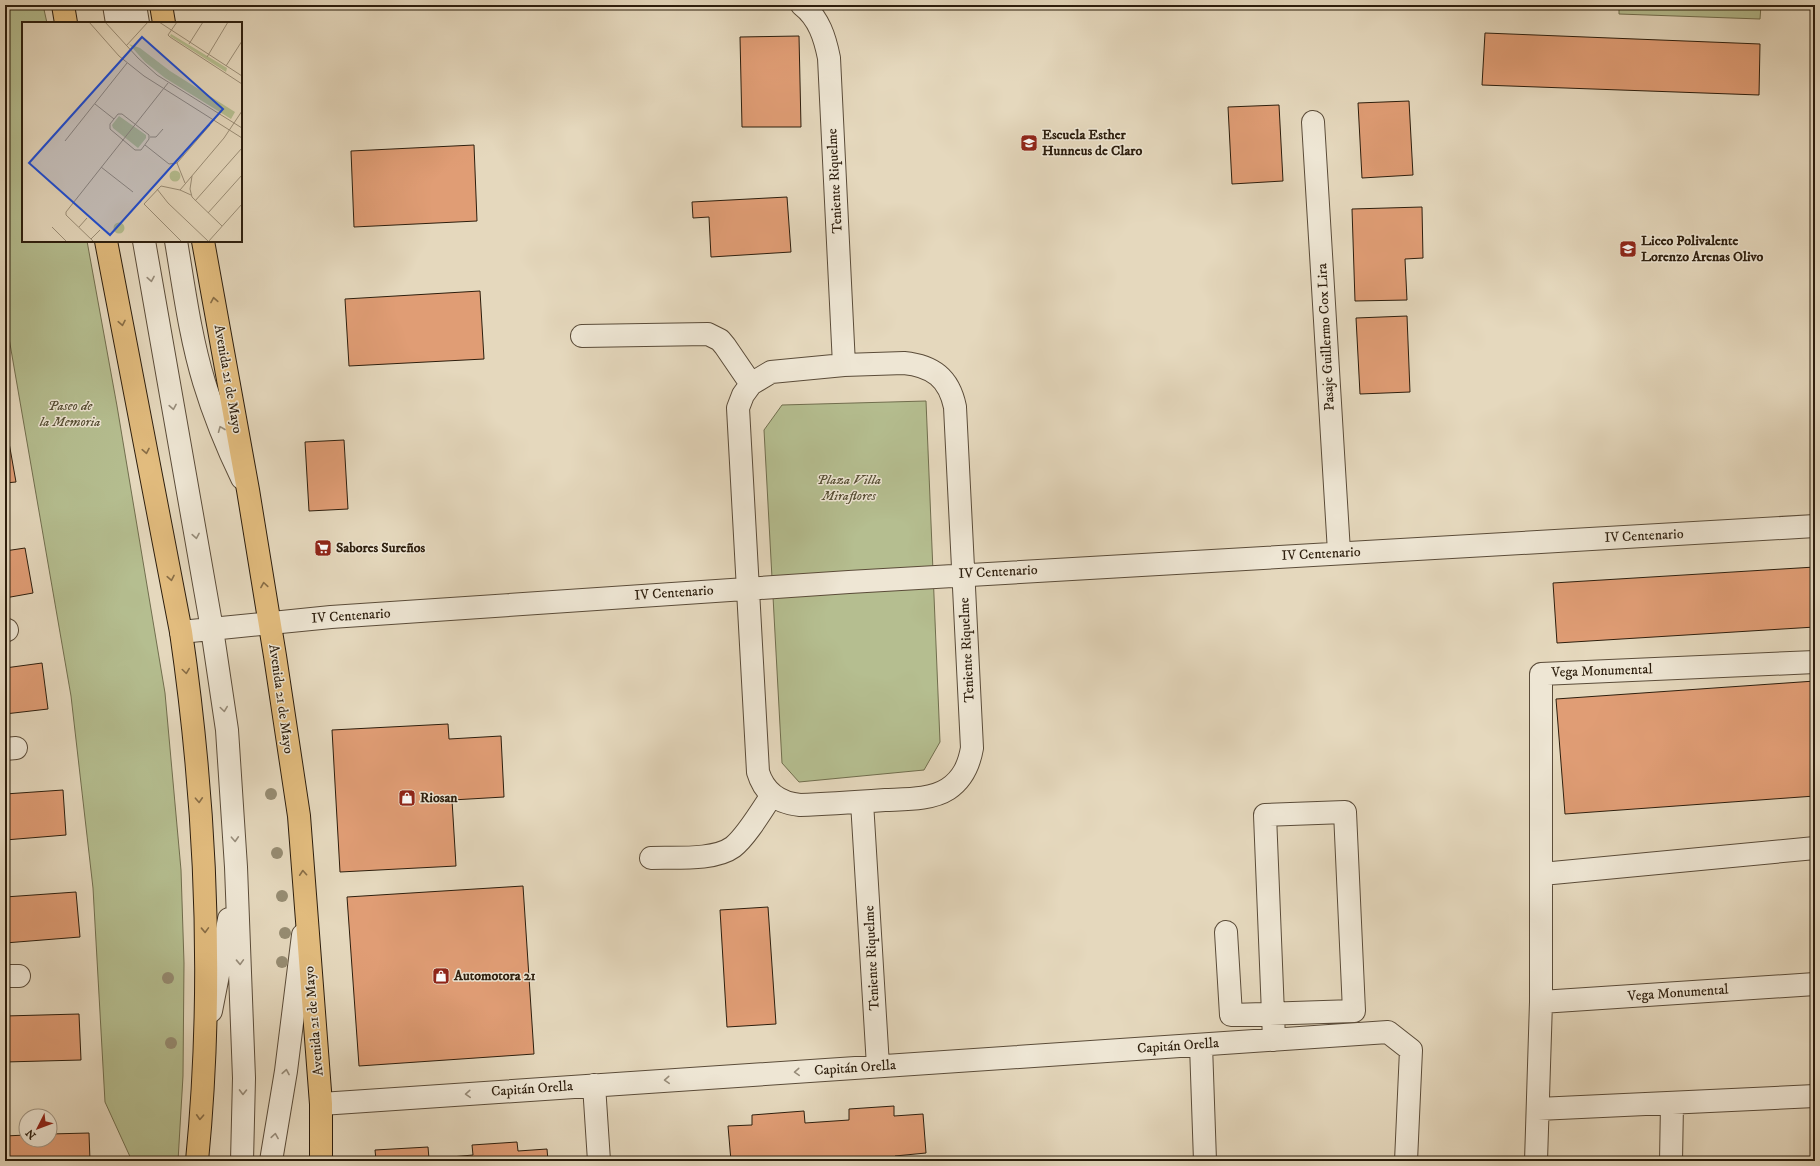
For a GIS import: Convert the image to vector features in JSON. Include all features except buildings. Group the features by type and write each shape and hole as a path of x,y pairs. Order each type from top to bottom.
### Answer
{"main road":[{"path":"63,5 66,22"},
{"path":"161,5 164,22"},
{"path":"106,242 181,632 197,772 205,937 204,1050 197,1161"},
{"name":"Avenida 21 de Mayo","path":"203,242 248,490 299,816 305,912 321,1104 321,1161"}],"street":[{"path":"114,5 117,22"},
{"path":"134,5 138,22"},
{"name":"Teniente Riquelme","path":"802,5 818,22 825,40 829,58 844,365"},
{"name":"Pasaje Guillermo Cox Lira","path":"1313,122 1339,552"},
{"path":"144,242 212,629 227,730 236,867 244,1078 242,1161"},
{"path":"176,242 187,306 204,380 216,419 248,490"},
{"path":"582,336 708,334 720,340 751,384"},
{"name":"Teniente Riquelme","path":"917,364 929,368 939,375 947,384 952,395 955,407 972,748 970,760 958,781 947,789 934,795 919,798 862,802 800,805 790,804 772,795 760,780 758,772 738,408 743,395 751,384 760,377 771,372 844,365 917,364"},
{"name":"IV Centenario","path":"181,632 339,616 963,574 1815,526"},
{"name":"Vega Monumental","path":"1536,1161 1541,1002 1541,674 1815,662"},
{"path":"651,858 710,856 727,851 740,840 772,795"},
{"name":"Teniente Riquelme","path":"862,802 878,1066"},
{"path":"1226,932 1231,1015 1273,1014 1354,1011 1345,812 1264,815 1273,1014 1274,1040"},
{"path":"1542,874 1815,848"},
{"path":"204,1050 230,919 236,867"},
{"path":"271,1161 292,1028 305,912"},
{"name":"Vega Monumental","path":"1541,1002 1815,984"},
{"name":"Capitán Orella","path":"321,1104 1388,1032 1411,1050 1411,1079 1406,1161"},
{"path":"1201,1045 1205,1161"},
{"path":"594,1085 599,1161"},
{"path":"1538,1109 1672,1104 1815,1096"},
{"path":"1671,1161 1672,1104"}],"green space":[{"name":"Paseo de la Memoria","path":"5,5 43,5 47,22 22,22 22,242 87,242 117,406 165,693 181,870 184,963 183,1076 178,1161 132,1161 105,1102 93,888 71,696 5,315"},
{"path":"1619,5 1761,5 1760,19 1619,14"},
{"name":"Plaza Villa Miraflores","path":"926,401 940,742 924,770 799,782 782,763 764,430 782,405"}],"place":[{"name":"Escuela Esther Hunneus de Claro","path":"1029,143"},
{"name":"Liceo Polivalente Lorenzo Arenas Olivo","path":"1628,249"},
{"name":"Sabores Sureños","path":"323,548"},
{"name":"Riosan","path":"407,798"},
{"name":"Automotora 21","path":"441,976"}]}
